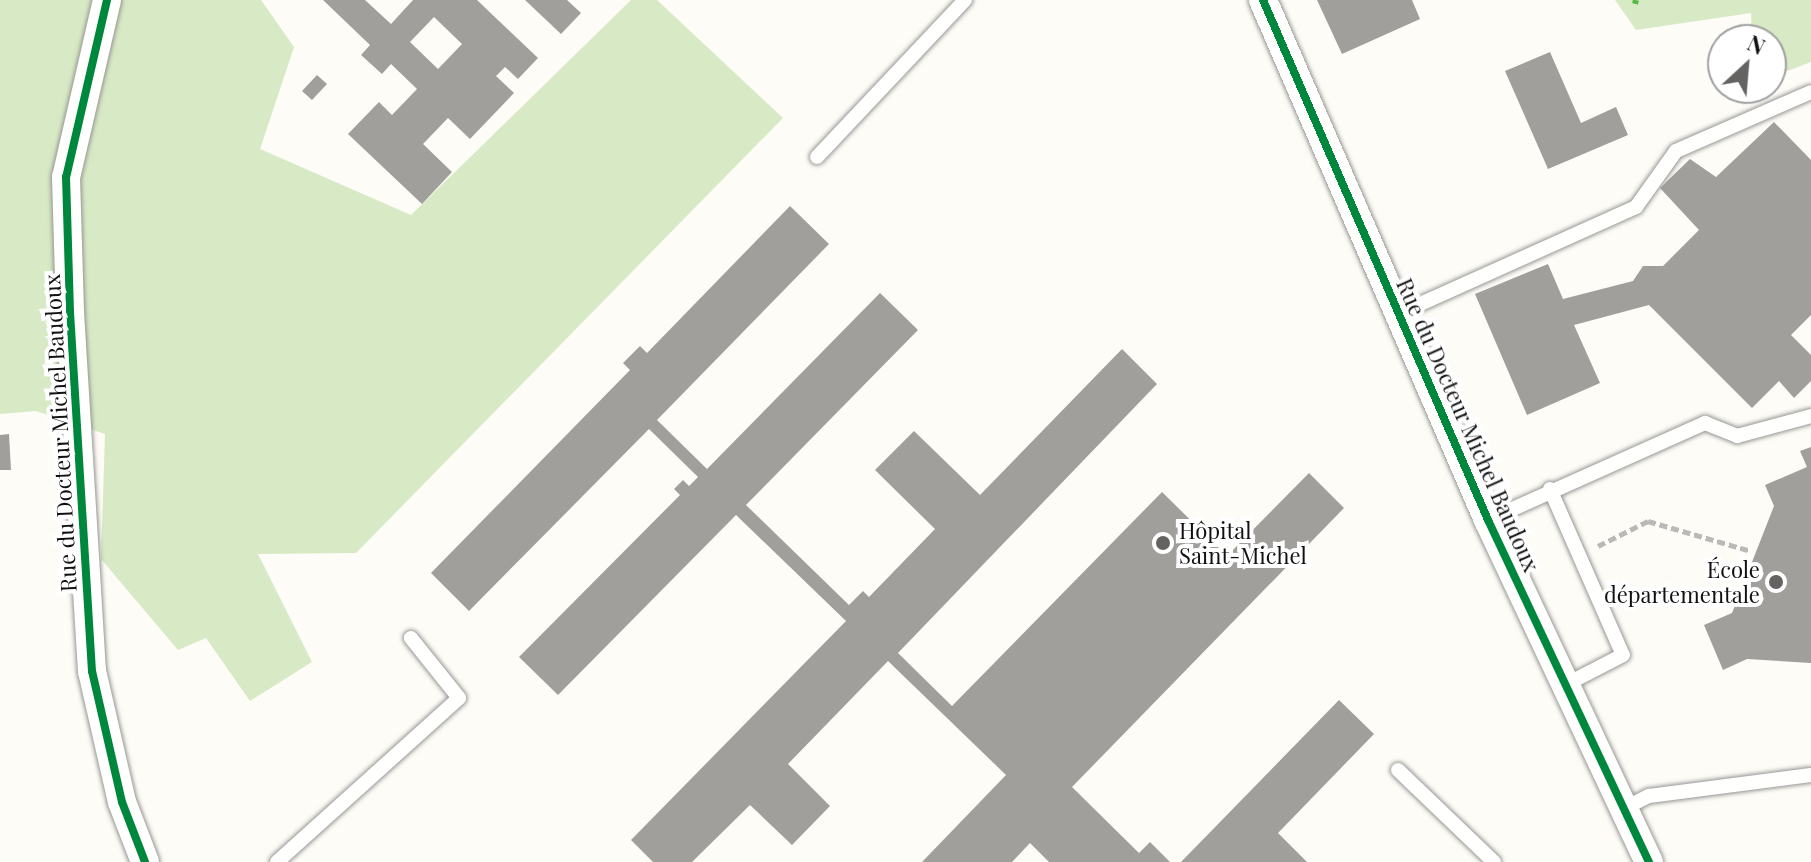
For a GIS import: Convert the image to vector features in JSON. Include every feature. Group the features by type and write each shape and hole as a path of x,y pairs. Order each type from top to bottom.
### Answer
{"street":[{"name":"Rue du Docteur Michel Baudoux","path":"107,0 66,177 70,312 92,671 122,802 145,862"},
{"name":"Rue du Docteur Michel Baudoux","path":"1263,0 1398,314 1439,384 1488,520 1569,683 1649,862"}],"lane":[{"path":"817,157 965,0"},
{"path":"1398,314 1636,207 1676,151 1811,92"},
{"path":"1488,520 1550,489 1705,423 1737,436 1811,416"},
{"path":"1550,489 1623,655 1569,683"},
{"path":"277,862 459,698 411,638"},
{"path":"1398,770 1494,862"},
{"path":"1625,808 1649,796 1811,775"}],"path":[{"path":"1579,556 1648,521 1751,551"}],"green space":[{"path":"0,0 261,0 294,47 260,149 411,215 631,0 657,0 783,118 356,553 258,554 312,662 250,701 206,638 178,650 101,559 105,434 36,411 0,414"},
{"path":"1615,0 1811,0 1811,62 1787,71 1787,24 1751,24 1751,13 1636,30"}],"building":[{"path":"323,0 365,0 391,24 413,0 477,0 538,58 518,79 505,67 496,76 514,93 470,139 448,118 423,144 452,172 422,204 348,134 379,102 392,115 417,89 391,64 382,74 361,55 370,45","holes":["434,17 462,44 438,69 410,42"]},
{"path":"525,0 567,0 581,13 561,34"},
{"path":"1317,0 1412,0 1420,19 1342,54"},
{"path":"1550,52 1581,123 1616,107 1628,135 1548,169 1505,71"},
{"path":"317,75 327,84 312,100 302,91"},
{"path":"1774,122 1811,160 1811,315 1791,335 1811,355 1811,381 1794,398 1779,381 1752,408 1649,305 1574,325 1600,383 1527,415 1475,294 1548,264 1563,299 1633,281 1643,266 1663,266 1699,230 1660,188 1690,159 1716,177"},
{"name":"Hôpital Saint-Michel","path":"790,206 829,244 657,420 707,469 880,293 918,330 746,505 849,605 863,591 869,597 935,529 875,470 914,431 980,495 1122,349 1157,384 898,653 952,706 1162,492 1227,556 1309,473 1344,508 1072,787 1139,853 1150,842 1170,862 1049,862 1030,843 1012,862 922,862 1006,775 888,661 788,764 830,806 792,845 750,805 692,862 653,862 631,840 846,621 736,515 558,695 519,657 680,495 674,489 683,480 689,486 698,477 649,429 469,611 431,573 630,370 623,363 640,346 647,353"},
{"path":"9,434 11,470 0,470 0,435"},
{"name":"École départementale","path":"1811,447 1811,663 1747,659 1723,670 1704,625 1732,613 1774,506 1765,485 1807,467 1800,451"},
{"path":"1339,700 1374,734 1278,833 1307,862 1181,862"}],"marked path":[{"path":"1635,4 1636,0"}],"cycle path":[{"path":"107,0 66,177 70,312 92,671 122,802 145,862"},
{"path":"1263,0 1488,520 1649,862"}],"place":[{"name":"Hôpital Saint-Michel","path":"1163,543"},
{"name":"École départementale","path":"1776,582"}]}
